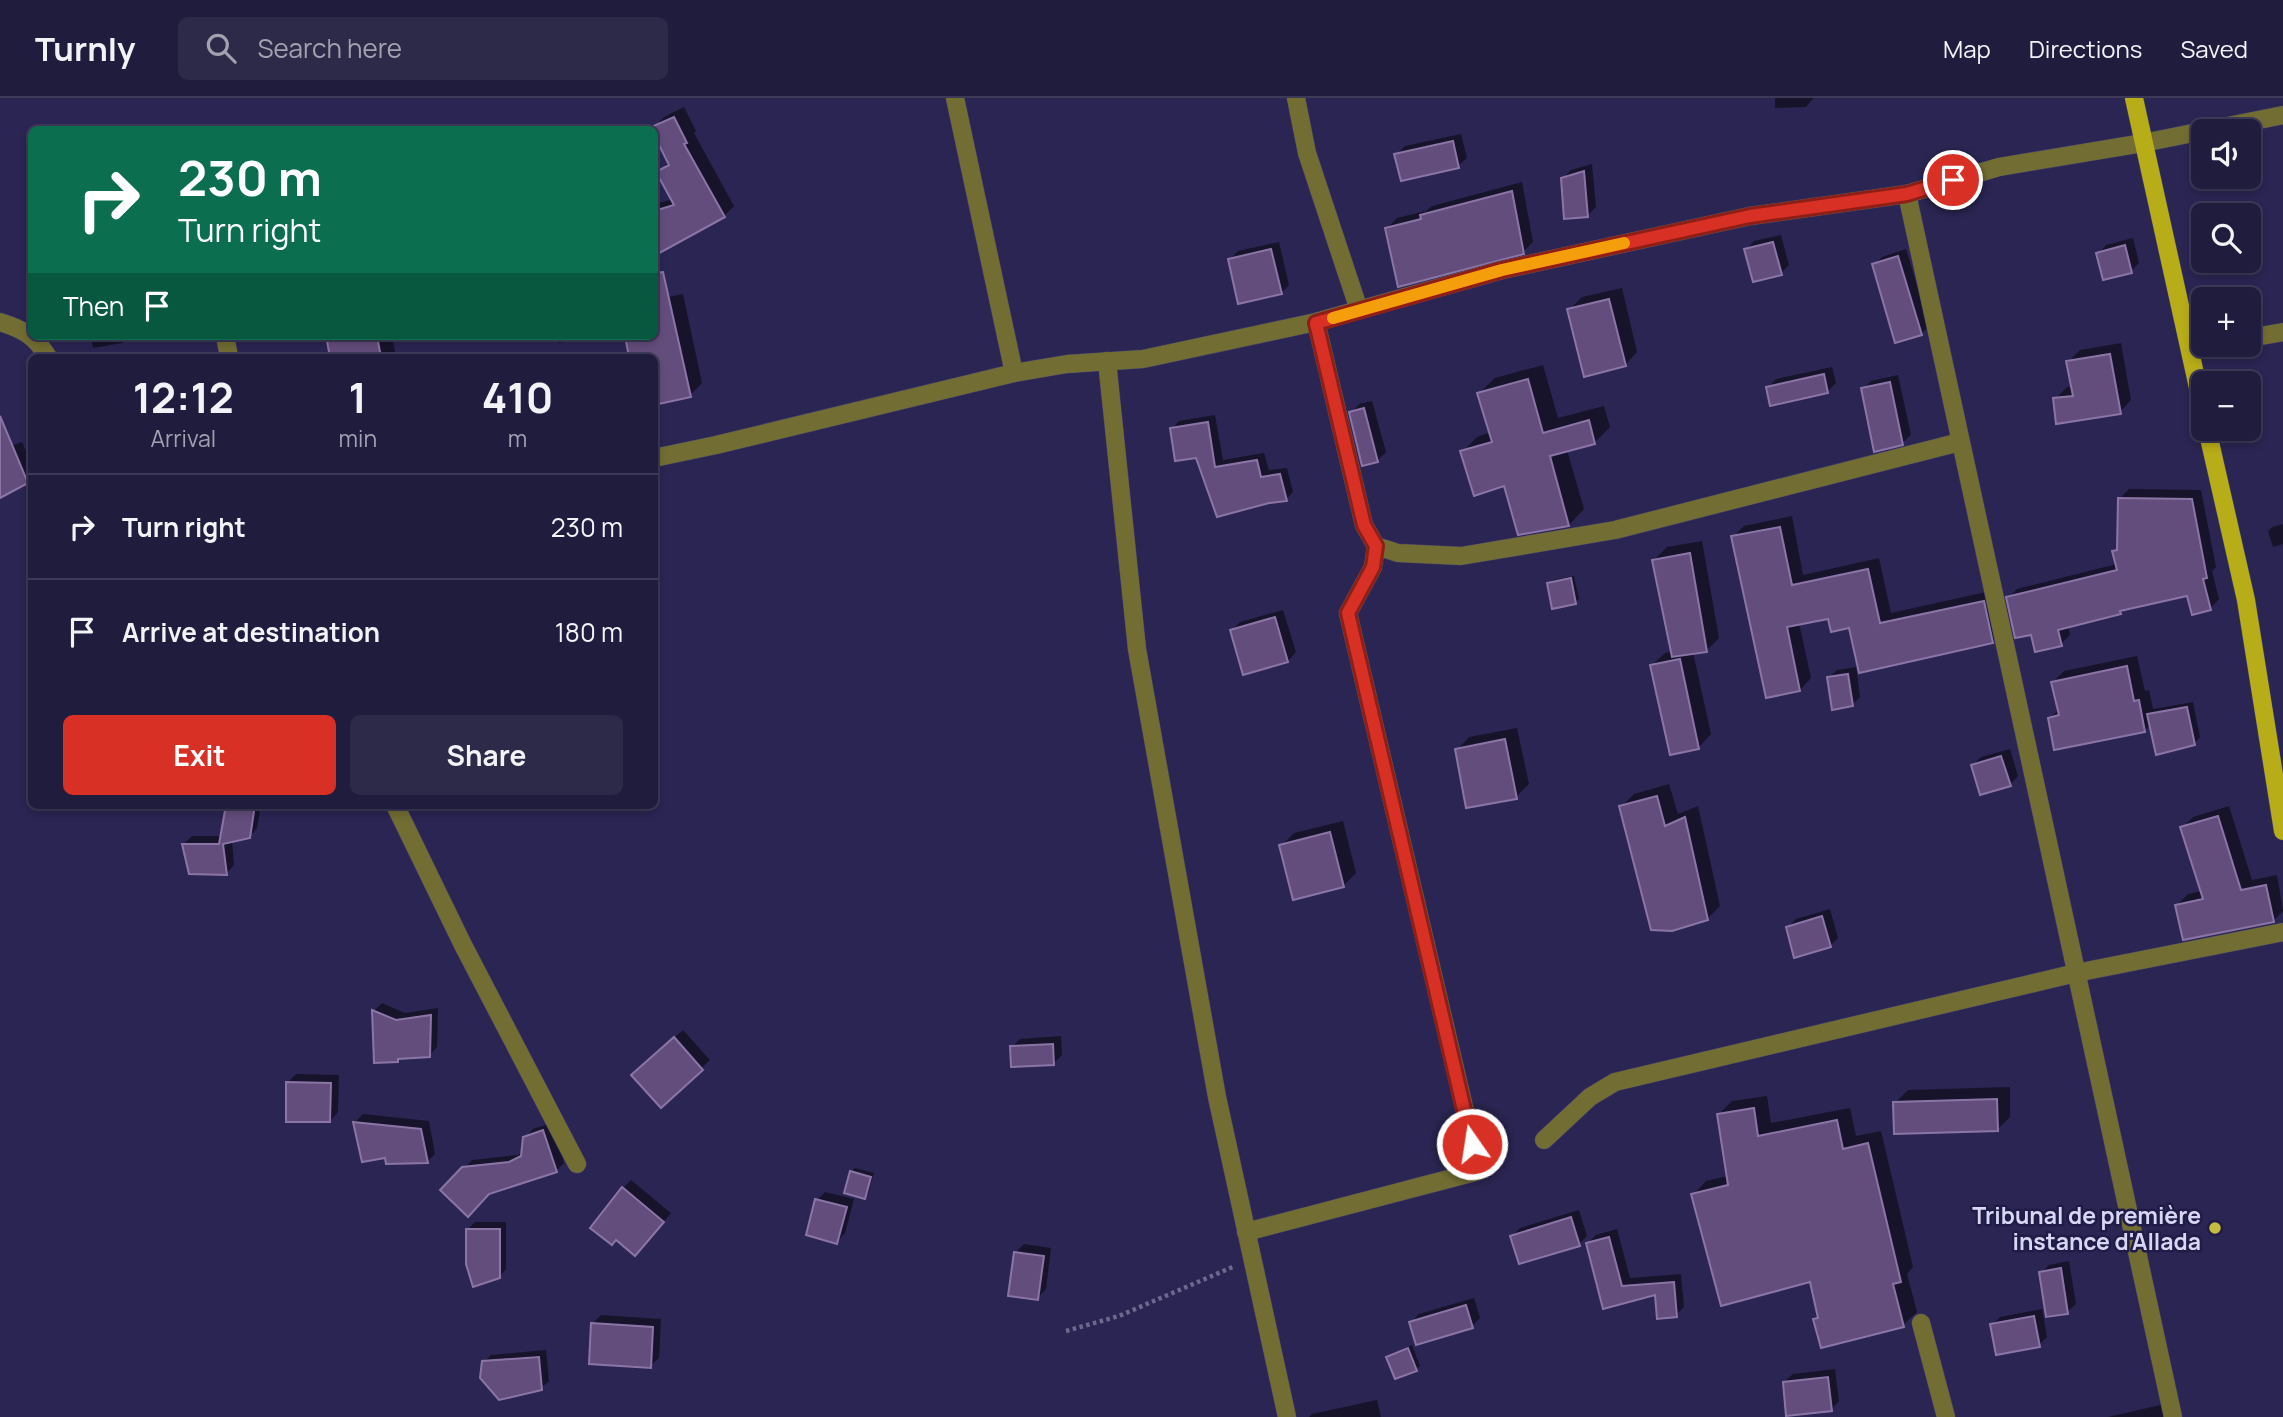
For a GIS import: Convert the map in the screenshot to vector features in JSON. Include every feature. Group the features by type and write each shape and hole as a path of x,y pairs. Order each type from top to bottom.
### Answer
{"main road":[{"path":"2134,98 2195,371"},
{"path":"2210,441 2246,600 2283,831"}],"street":[{"path":"955,98 1014,373"},
{"path":"1296,98 1307,153 1359,310"},
{"path":"658,457 1014,373 1067,363 1143,359 1316,323 1502,270 1750,216 1907,194 1999,167 2143,143 2283,115"},
{"path":"1907,194 2173,1417"},
{"path":"0,322 22,328 28,334"},
{"path":"1246,1232 1479,1171 1348,613 1373,567 1376,546 1364,525 1316,323"},
{"path":"2261,336 2283,332"},
{"path":"35,340 46,354"},
{"path":"1107,361 1137,649 1217,1097 1287,1417"},
{"path":"1376,546 1398,553 1461,556 1615,530 1960,442"},
{"path":"397,809 463,945 577,1164"},
{"path":"1544,1140 1590,1097 1615,1082 2076,973 2283,932"},
{"path":"1921,1323 1946,1417"}],"path":[{"path":"1066,1331 1119,1316 1252,1259"}],"building":[{"path":"674,117 687,143 684,144 725,217 658,254 658,210 674,205 658,176 658,171 669,165 658,143 658,126 653,126"},
{"path":"1453,141 1459,168 1401,181 1394,154"},
{"path":"1584,171 1588,217 1564,219 1561,178"},
{"path":"1512,191 1524,254 1398,287 1385,228 1421,219 1420,215"},
{"path":"1773,242 1782,275 1753,282 1744,249"},
{"path":"2125,245 2132,273 2103,280 2096,253"},
{"path":"1271,249 1282,294 1238,304 1228,259"},
{"path":"1898,256 1922,335 1895,343 1872,264"},
{"path":"663,272 691,397 658,404 658,354 628,354 626,340 658,340 658,273"},
{"path":"1609,299 1626,366 1584,377 1567,309"},
{"path":"327,340 378,340 380,354 329,354"},
{"path":"2110,354 2121,414 2056,424 2053,398 2073,396 2066,361"},
{"path":"1824,374 1828,393 1770,406 1766,387"},
{"path":"1528,379 1543,433 1589,420 1595,444 1550,456 1569,526 1518,535 1504,486 1474,496 1460,451 1492,442 1477,393"},
{"path":"1890,382 1903,445 1874,452 1861,388"},
{"path":"1364,408 1378,462 1362,466 1349,412"},
{"path":"0,416 28,483 0,498"},
{"path":"1208,422 1215,467 1257,460 1261,477 1280,474 1287,501 1217,517 1196,458 1175,461 1170,428"},
{"path":"2118,498 2192,499 2207,578 2203,579 2211,610 2192,615 2187,596 2120,611 2121,614 2058,630 2062,646 2035,652 2031,635 2015,638 2006,597 2117,570 2112,551 2117,550"},
{"path":"1780,527 1792,585 1868,569 1880,623 1984,601 1993,643 1859,673 1849,628 1831,632 1828,619 1787,627 1800,691 1766,698 1731,536"},
{"path":"1690,553 1707,652 1672,657 1652,560"},
{"path":"1571,578 1576,604 1552,609 1547,583"},
{"path":"1275,617 1288,662 1243,675 1230,630"},
{"path":"1680,659 1699,749 1670,755 1650,665"},
{"path":"2127,666 2134,701 2139,700 2145,732 2054,750 2048,718 2059,715 2051,682"},
{"path":"1848,674 1853,706 1832,710 1827,677"},
{"path":"2187,707 2195,745 2156,755 2147,714"},
{"path":"1505,739 1517,799 1466,808 1455,749"},
{"path":"2001,756 2011,786 1980,795 1971,765"},
{"path":"1657,796 1665,826 1685,817 1708,920 1672,931 1651,930 1619,806"},
{"path":"225,809 254,809 250,838 223,844 227,875 189,874 182,844 219,844"},
{"path":"2218,816 2241,890 2266,885 2274,922 2183,940 2175,905 2203,899 2180,827"},
{"path":"1330,832 1344,887 1293,900 1279,845"},
{"path":"1822,916 1831,947 1794,958 1786,927"},
{"path":"372,1010 396,1020 431,1015 430,1057 374,1063"},
{"path":"674,1037 703,1070 661,1108 631,1075"},
{"path":"1053,1044 1054,1065 1011,1067 1010,1046"},
{"path":"286,1082 331,1083 330,1122 286,1122"},
{"path":"1997,1099 1998,1131 1894,1134 1893,1102"},
{"path":"1754,1108 1758,1136 1837,1120 1843,1149 1868,1143 1901,1282 1893,1284 1904,1327 1821,1348 1813,1319 1818,1318 1810,1282 1721,1306 1691,1194 1728,1185 1717,1114"},
{"path":"353,1122 421,1129 428,1163 386,1164 385,1158 362,1162"},
{"path":"543,1130 557,1172 489,1194 468,1217 440,1190 462,1167 509,1162 521,1156 523,1137"},
{"path":"850,1171 871,1177 865,1199 844,1193"},
{"path":"622,1187 664,1222 635,1256 616,1240 612,1245 590,1228"},
{"path":"815,1199 847,1207 837,1244 806,1235"},
{"path":"1571,1217 1580,1246 1519,1264 1510,1236"},
{"path":"466,1229 500,1229 500,1278 473,1287 466,1264"},
{"path":"1609,1237 1622,1286 1674,1282 1677,1317 1657,1319 1655,1295 1603,1309 1586,1243"},
{"path":"1014,1252 1044,1256 1038,1300 1008,1296"},
{"path":"2061,1268 2068,1314 2046,1317 2039,1272"},
{"path":"1466,1305 1473,1328 1416,1345 1409,1322"},
{"path":"2034,1316 2040,1347 1996,1355 1990,1324"},
{"path":"591,1323 653,1327 651,1368 589,1364"},
{"path":"1408,1348 1417,1371 1395,1379 1386,1357"},
{"path":"539,1357 542,1390 499,1400 480,1378 482,1361"},
{"path":"1828,1377 1832,1411 1786,1416 1783,1382"}],"slow traffic":[{"path":"1333,318 1502,270 1624,243"}],"place":[{"name":"Tribunal de première instance d'Allada","path":"2215,1228"}],"route":[{"path":"1472,1144 1348,613 1373,567 1376,546 1364,525 1316,323 1502,270 1750,216 1907,194 1953,180"}]}
